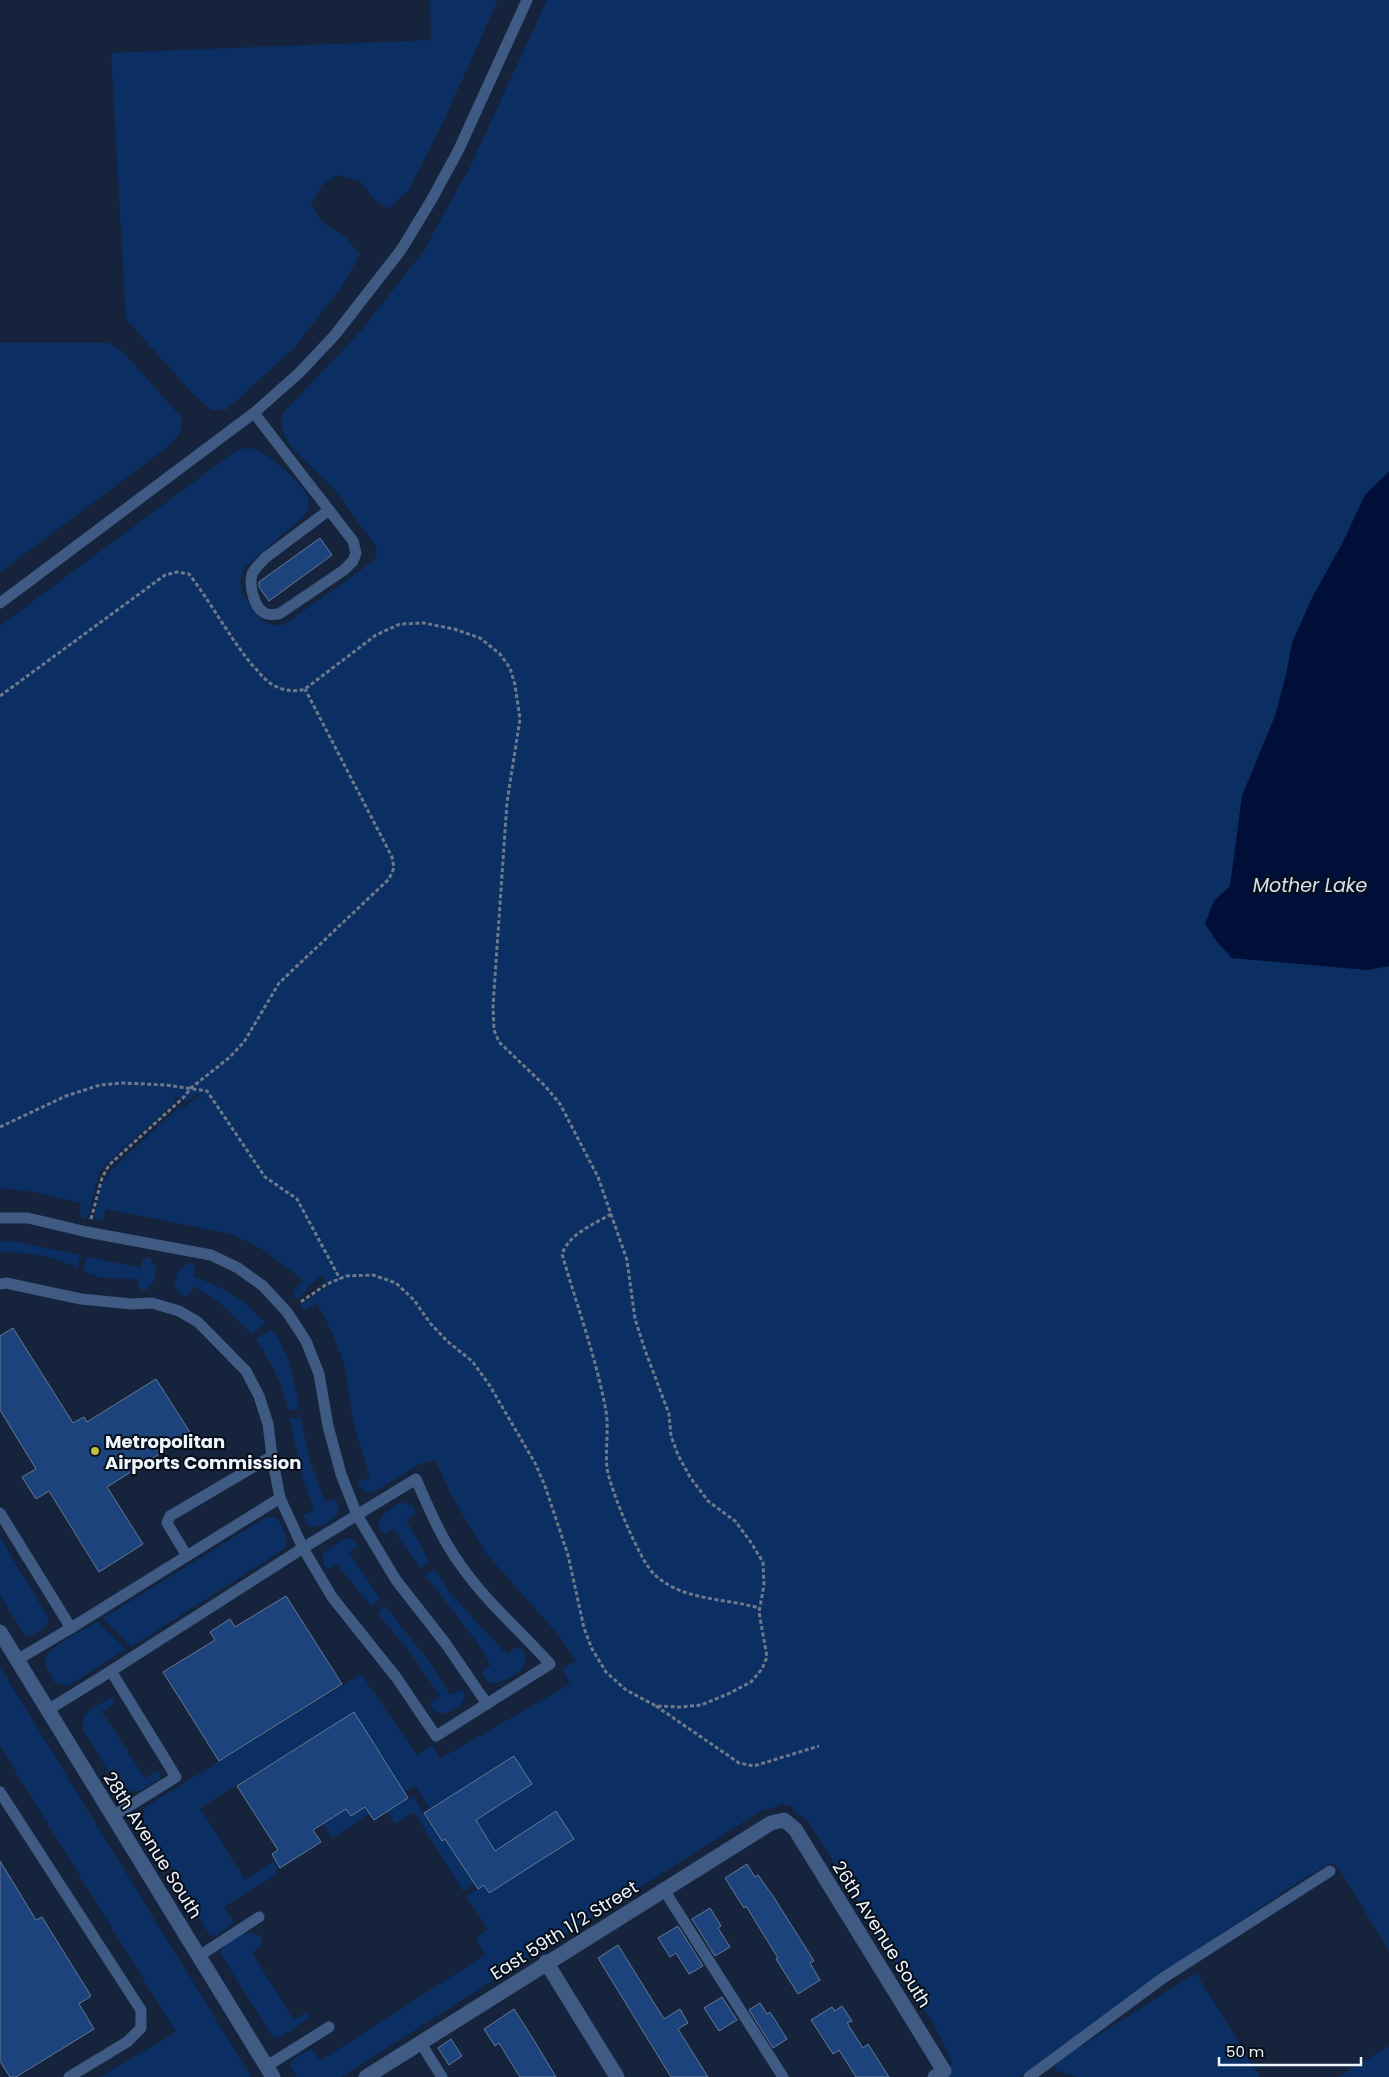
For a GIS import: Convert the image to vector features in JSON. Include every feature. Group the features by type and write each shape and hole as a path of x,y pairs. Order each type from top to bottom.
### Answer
{"street":[{"name":"28th Avenue South","path":"0,1632 270,2072"},
{"name":"East 59th 1/2 Street","path":"366,2077 546,1962 771,1823 784,1820"},
{"name":"26th Avenue South","path":"784,1820 795,1829 940,2074"},
{"path":"546,1962 617,2077"}],"lane":[{"path":"0,603 254,412 299,372 334,336 400,250 432,199 459,149 527,0"},
{"path":"254,412 353,541 356,553 353,561 344,570 279,614 267,614 259,608 252,593 252,575 256,568 265,558 329,510"},
{"path":"0,1218 28,1218 87,1232 211,1255 238,1268 264,1286 287,1312 306,1341 319,1374 328,1426 341,1474 357,1515 396,1580 446,1644 487,1704"},
{"path":"0,1284 6,1283 81,1299 132,1304 152,1303 179,1311 198,1322 246,1371 259,1396 268,1424 280,1498 303,1548 332,1597 396,1677 436,1736 550,1664 527,1637 480,1590 460,1565 436,1526 416,1479 303,1548 48,1710"},
{"path":"187,1556 167,1524 170,1516 272,1456"},
{"path":"18,1660 280,1498"},
{"path":"0,1513 71,1628"},
{"path":"111,1671 176,1777 113,1816"},
{"path":"0,1792 141,2010 141,2028 127,2042 70,2077"},
{"path":"1029,2077 1163,1978 1330,1871"},
{"path":"664,1890 783,2077"},
{"path":"199,1956 259,1917"},
{"path":"270,2072 328,2027"},
{"path":"420,2042 442,2077"}],"path":[{"path":"0,696 165,575 177,572 189,574 237,646 264,678 276,686 287,690 305,689 376,635 400,624 424,623 454,629 480,638 500,654 510,668 515,685 520,719 507,802 493,1006 494,1030 498,1042 546,1087 560,1104 598,1177 627,1260 635,1319 644,1350 669,1414 671,1436 678,1454 690,1477 708,1501 734,1521 750,1541 763,1562 764,1585 759,1608 767,1657 762,1669 750,1682 728,1694 701,1705 680,1707 656,1706"},
{"path":"87,1232 102,1178 109,1165 191,1088 235,1052 260,1018 279,983 382,886 394,868 392,857 305,689"},
{"path":"0,1127 66,1096 100,1085 131,1083 207,1091 265,1177 298,1199 340,1279"},
{"path":"611,1214 576,1235 565,1244 562,1254 584,1321 606,1413 608,1469 612,1486 646,1563 655,1576 685,1594 741,1603 759,1608"},
{"path":"287,1312 327,1284 346,1276 374,1275 396,1283 414,1300 436,1329 472,1361 486,1380 535,1463 545,1486 568,1555 584,1628 592,1649 606,1672 626,1690 656,1706 739,1764 754,1766 820,1746"}],"shaded area":[{"path":"430,0 498,0 444,120 408,191 388,209 373,198 360,181 338,175 322,185 311,203 322,222 346,238 360,255 342,286 295,347 226,410 212,410 194,395 126,319 111,53 431,40"},
{"path":"547,0 1389,0 1389,472 1365,495 1343,542 1312,598 1292,643 1275,716 1242,796 1230,886 1214,901 1232,958 1368,970 1389,966 1389,1951 1341,1872 1334,1864 1329,1864 1300,1881 1160,1975 1019,2077 948,2077 952,2062 935,2027 808,1821 795,1812 794,1807 782,1804 759,1812 341,2077 297,2077 290,2066 293,2059 311,2049 320,2061 485,1955 476,1939 488,1929 466,1896 484,1885 489,1893 574,1839 556,1812 472,1865 453,1834 532,1784 514,1756 430,1809 415,1785 376,1810 343,1752 369,1736 354,1712 200,1808 245,1880 274,1861 277,1866 275,1875 224,1907 234,1923 215,1936 209,1934 185,1895 188,1892 168,1862 166,1863 151,1842 143,1826 144,1811 150,1804 361,1674 417,1755 432,1745 440,1759 570,1684 562,1669 576,1660 556,1632 485,1552 453,1498 435,1460 420,1464 375,1491 365,1492 358,1486 359,1482 370,1477 353,1422 345,1366 332,1332 317,1303 305,1310 301,1307 303,1303 328,1286 321,1275 299,1298 294,1298 293,1291 303,1280 265,1251 232,1234 106,1209 103,1220 96,1220 94,1217 102,1184 110,1171 181,1105 183,1108 199,1096 203,1100 198,1093 187,1102 172,1094 176,1101 105,1165 99,1173 89,1214 85,1219 80,1216 81,1203 34,1192 0,1188 0,626 237,450 251,448 265,454 301,486 309,501 304,516 243,569 240,581 242,593 262,621 276,626 287,623 372,562 376,556 377,548 335,490 293,449 284,435 281,424 283,413 360,332 423,252 471,165"},
{"path":"0,343 110,343 123,352 180,416 183,424 179,434 170,445 0,572"},
{"path":"0,1241 18,1242 80,1255 77,1268 39,1255 0,1253"},
{"path":"87,1257 141,1268 143,1259 149,1257 156,1267 155,1278 152,1285 143,1291 139,1288 138,1279 102,1278 83,1271"},
{"path":"191,1263 195,1267 194,1277 233,1295 265,1323 251,1334 220,1303 194,1286 187,1296 181,1295 174,1286 176,1277 181,1269"},
{"path":"271,1329 287,1357 299,1409 288,1410 276,1374 256,1340"},
{"path":"301,1418 309,1458 325,1502 335,1499 339,1507 332,1519 313,1527 309,1526 304,1517 304,1515 314,1510 302,1477 290,1419"},
{"path":"401,1502 413,1506 415,1512 413,1516 406,1520 430,1562 420,1568 393,1529 384,1534 378,1526 384,1515"},
{"path":"272,1517 278,1519 286,1535 286,1546 282,1550 131,1647 103,1618 265,1518"},
{"path":"0,1538 49,1619 41,1630 28,1636 24,1634 0,1595"},
{"path":"343,1539 351,1539 358,1544 357,1547 349,1552 380,1599 371,1606 337,1564 328,1569 324,1566 322,1554"},
{"path":"434,1569 451,1594 507,1655 516,1647 522,1649 525,1662 519,1672 495,1684 487,1681 481,1671 491,1665 474,1638 425,1575"},
{"path":"385,1606 428,1660 450,1695 462,1690 465,1697 459,1706 443,1714 434,1711 430,1703 440,1696 409,1651 377,1613"},
{"path":"98,1622 126,1649 68,1686 54,1682 45,1663 51,1651 67,1639"},
{"path":"0,1667 251,2077 100,2077 176,2032 0,1746"},
{"path":"111,1698 113,1699 113,1704 102,1712 145,1778 155,1772 160,1773 160,1778 140,1791 133,1792 119,1788 83,1730 82,1724 86,1714"},
{"path":"413,1796 441,1841 445,1839 474,1884 463,1891 414,1812 395,1824 387,1812"},
{"path":"365,1807 370,1814 332,1838 323,1823 346,1809 351,1816"},
{"path":"250,1932 260,1936 263,1944 252,1953 293,2019 307,2013 309,2016 308,2019 279,2038 272,2036 221,1954 227,1942"},
{"path":"1196,1973 1260,2077 1077,2077 1056,2070 1056,2062"},
{"path":"1389,2046 1389,2077 1338,2077"}],"water":[{"name":"Mother Lake","path":"1389,472 1389,966 1368,970 1232,958 1217,942 1205,924 1214,901 1230,886 1242,796 1275,716 1292,643 1312,598 1343,542 1365,495"}],"building":[{"path":"320,538 332,555 269,601 259,587 259,582"},
{"name":"Metropolitan Airports Commission","path":"13,1328 73,1423 84,1417 87,1422 156,1379 191,1434 107,1487 143,1544 99,1572 49,1491 36,1499 22,1477 36,1469 0,1410 0,1336"},
{"path":"286,1596 342,1684 219,1761 163,1672 215,1640 210,1632 230,1619 235,1627"},
{"path":"354,1712 408,1798 374,1820 365,1807 351,1816 346,1809 313,1830 321,1842 280,1868 272,1854 278,1850 237,1786"},
{"path":"514,1756 532,1784 476,1820 495,1851 556,1811 574,1839 489,1893 484,1885 478,1889 445,1839 442,1841 424,1813"},
{"path":"0,1861 36,1920 42,1917 91,1996 79,2004 94,2029 16,2077 10,2077 0,2061"},
{"path":"747,1864 755,1877 758,1875 773,1896 814,1961 810,1963 820,1980 798,1994 746,1906 744,1908 725,1878"},
{"path":"710,1908 721,1926 718,1928 730,1947 715,1956 692,1919"},
{"path":"678,1926 703,1966 689,1974 676,1953 670,1957 658,1938"},
{"path":"618,1945 664,2019 680,2009 688,2023 678,2029 708,2077 671,2077 598,1958"},
{"path":"722,1997 737,2020 719,2031 704,2008"},
{"path":"760,2003 767,2014 770,2012 787,2039 773,2048 749,2010"},
{"path":"842,2006 852,2021 847,2023 863,2048 868,2044 889,2077 856,2077 839,2050 833,2054 811,2020 832,2007 835,2011"},
{"path":"514,2009 556,2077 520,2077 499,2043 495,2046 484,2029"},
{"path":"451,2039 462,2056 449,2065 438,2048"}],"place":[{"name":"Metropolitan Airports Commission","path":"95,1451"}]}
